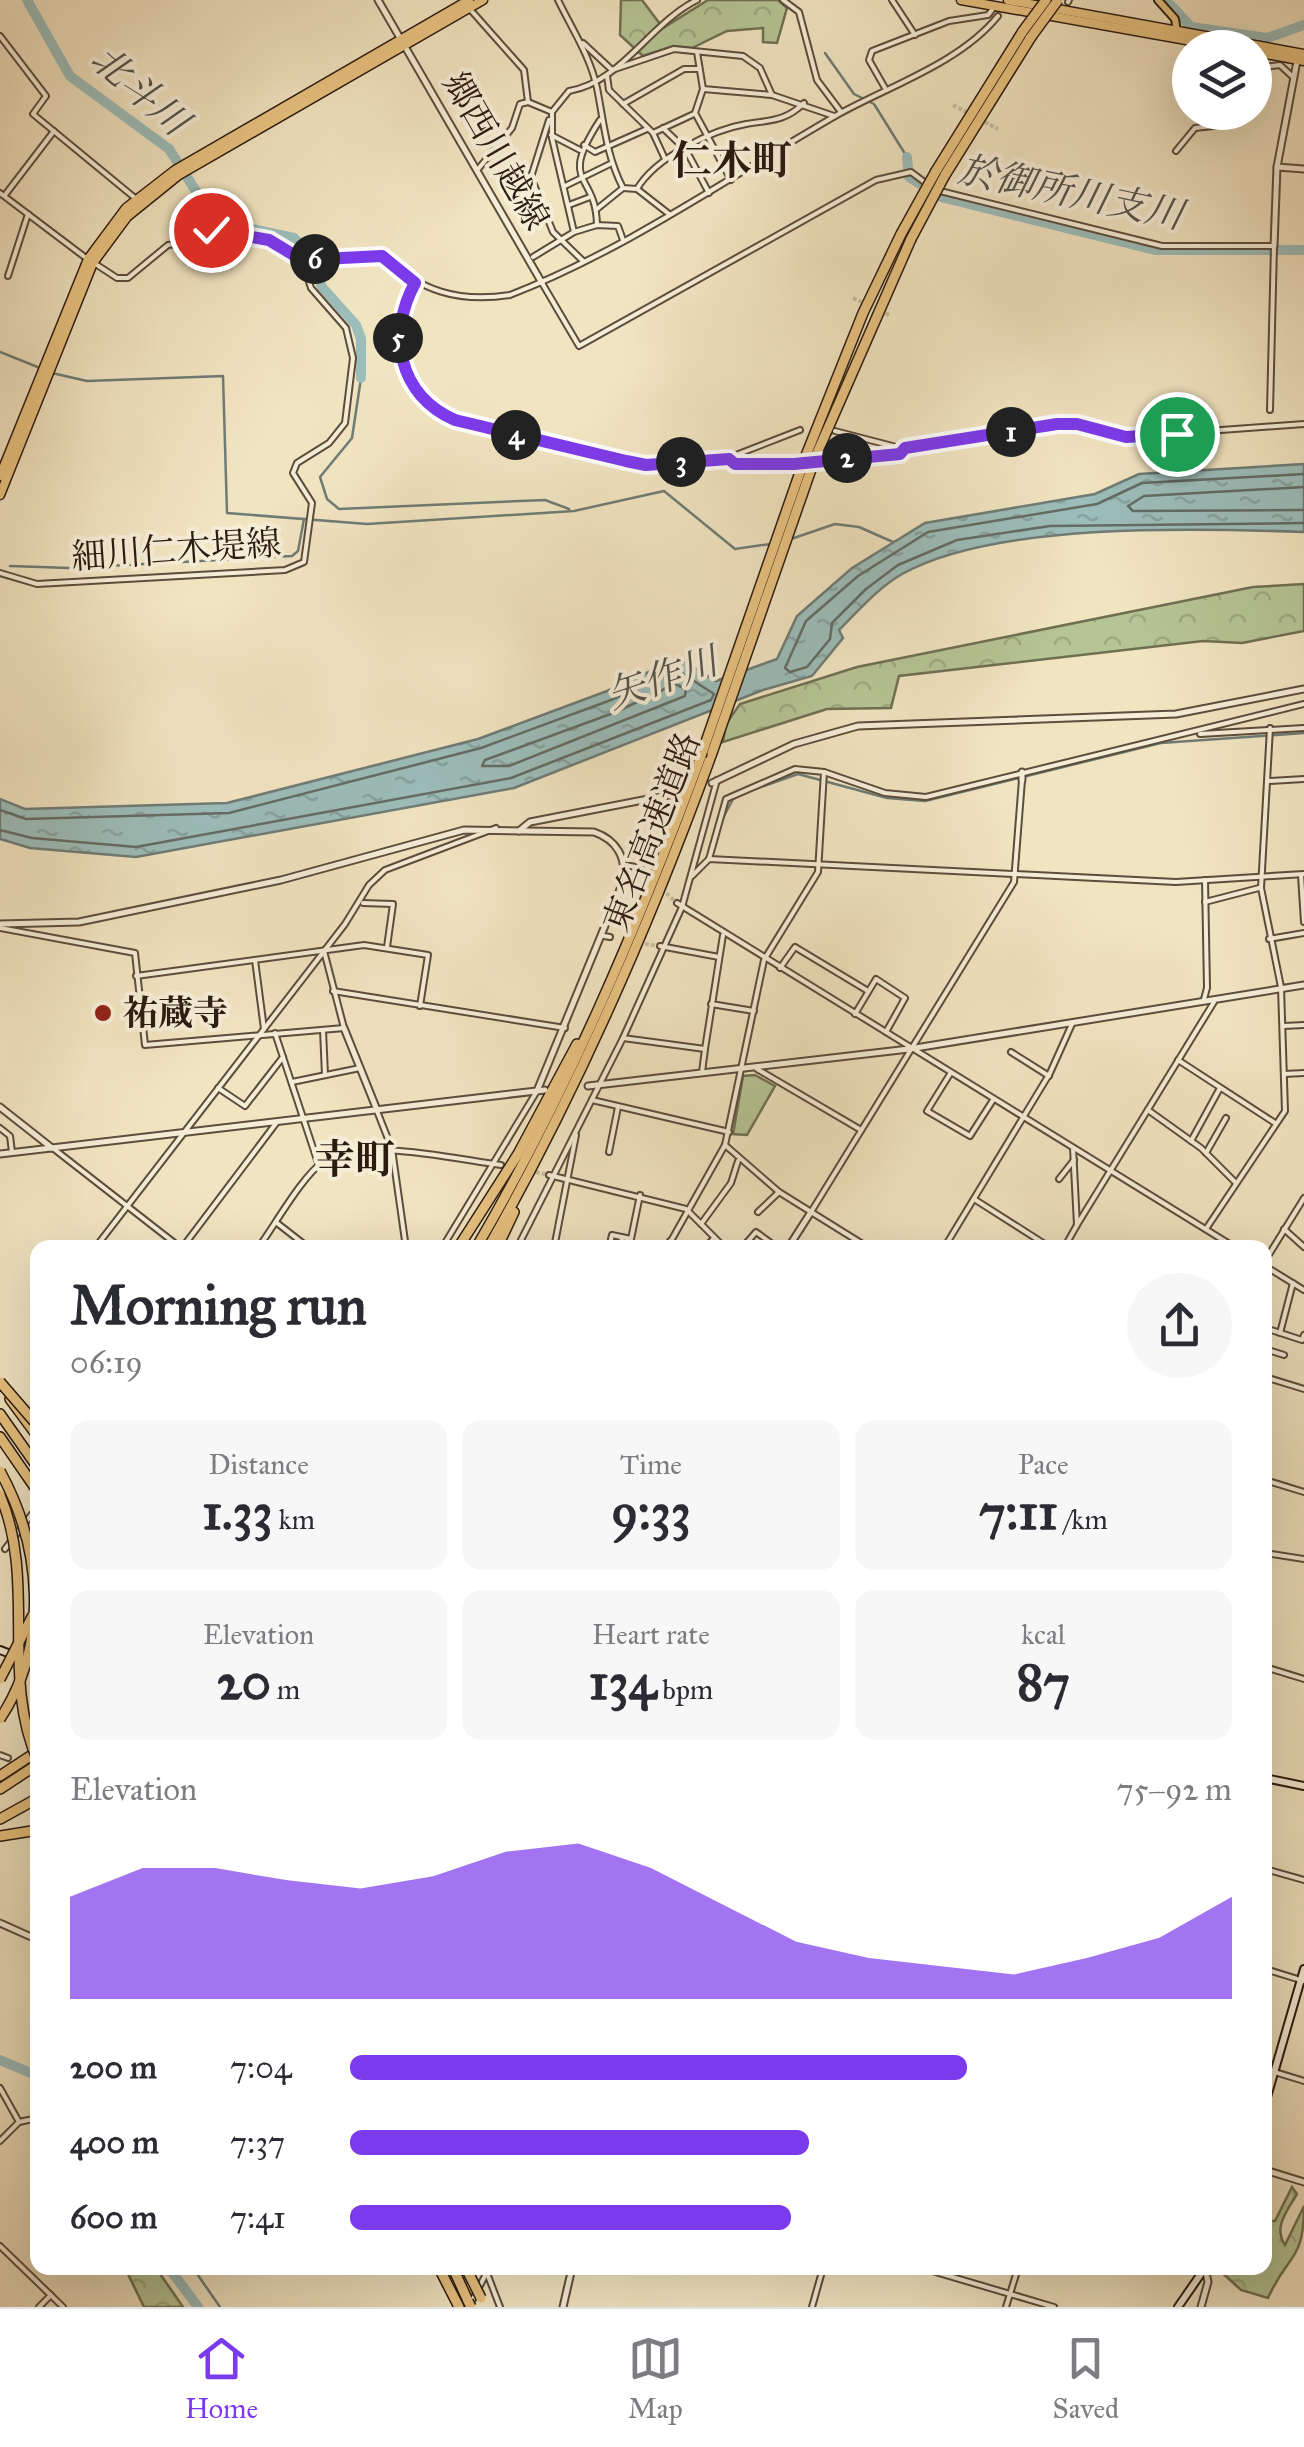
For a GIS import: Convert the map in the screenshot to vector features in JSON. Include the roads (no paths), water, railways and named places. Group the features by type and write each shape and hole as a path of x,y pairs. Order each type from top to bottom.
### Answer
{"highway":[{"path":"0,476 90,261 137,199 404,41 482,0"},
{"path":"961,0 997,11 1172,33"},
{"path":"1008,0 1172,33"},
{"name":"東名高速道路","path":"480,1240 549,1115 617,972 701,756 863,313 940,173 1046,0"},
{"name":"東名高速道路","path":"1027,34 1065,1"},
{"path":"1272,52 1302,58"},
{"path":"1272,54 1302,58"},
{"path":"0,496 90,261 127,217 178,173"},
{"name":"東名高速道路","path":"492,1240 558,1120 640,942 712,753 810,458"},
{"path":"463,1240 518,1154 617,972"},
{"path":"501,1240 558,1120"},
{"path":"0,1381 30,1417"},
{"path":"0,1381 30,1424"},
{"path":"0,1414 30,1457"},
{"path":"1,1437 30,1480"},
{"path":"0,1471 23,1520 30,1560"},
{"path":"0,1495 15,1554 12,1690 18,1720 30,1745"},
{"path":"0,1679 30,1624"},
{"path":"0,1719 30,1641"},
{"path":"0,1776 30,1756"},
{"path":"0,1789 30,1768"},
{"path":"0,1819 30,1802"},
{"path":"0,1838 30,1833"},
{"path":"443,2275 459,2307"},
{"path":"456,2275 469,2307"},
{"path":"472,2275 482,2303"}],"main road":[{"path":"1158,0 1175,19 1176,30"},
{"path":"0,1650 30,1662"},
{"path":"1272,1779 1304,1786"},
{"path":"1272,2082 1304,1969"},
{"path":"1178,2307 1200,2275"}],"street":[{"name":"郷西川越線","path":"378,0 479,168 542,283"},
{"path":"558,0 581,42 596,86 611,164 624,188"},
{"path":"582,261 552,232 531,177 552,112 569,90 596,86 657,27 696,0"},
{"path":"784,0 798,12 818,80 842,113"},
{"path":"892,0 914,35"},
{"path":"469,4 524,70 528,102"},
{"path":"885,88 869,60 872,51 949,21 997,11"},
{"path":"54,131 2,194 117,278 128,278 168,245 211,230 269,240 302,260 382,256 415,283 438,294 482,299 510,295 542,283 670,216 835,116 972,43 997,11"},
{"path":"0,36 46,96 33,114 137,199"},
{"path":"581,42 612,70"},
{"path":"612,70 674,49 743,56 760,68 772,95"},
{"path":"552,135 595,152 608,150 695,113 703,89 697,52"},
{"path":"1270,410 1277,167 1294,78 1302,58"},
{"path":"1272,66 1280,65 1294,78"},
{"path":"624,104 684,69 700,69"},
{"path":"606,76 609,90 650,130 666,161"},
{"path":"703,89 772,95 835,116"},
{"path":"479,168 512,128 520,104 528,102 552,112"},
{"path":"637,189 666,161 710,136 792,115 804,103"},
{"path":"552,112 552,135 574,232"},
{"path":"695,113 730,180"},
{"path":"597,225 597,209 580,180 582,148 601,119"},
{"path":"663,128 686,150 708,193"},
{"path":"1176,151 1193,130"},
{"path":"565,186 611,164"},
{"path":"1277,167 1304,169"},
{"path":"542,283 578,346 876,180 911,172 948,195 1162,246 1274,246"},
{"path":"597,209 624,188 637,189 670,216"},
{"path":"568,205 590,197"},
{"path":"8,276 28,214"},
{"path":"533,257 574,232 597,225 618,226 623,240"},
{"name":"細川仁木堤線","path":"0,573 37,584 285,570 304,562 312,502 293,473 297,463 329,443 346,423 353,358 346,328 312,288 302,260"},
{"path":"415,283 398,328 399,352 405,370 442,414 646,465 729,459 791,430 800,430"},
{"path":"835,431 905,448 1057,424 1077,424 1126,437 1304,424"},
{"path":"729,459 735,464 794,464 900,454 905,448"},
{"path":"521,1240 624,1038 692,876 714,781 794,744 858,726 1176,714 1304,689"},
{"path":"1195,734 1304,704"},
{"path":"1206,1229 1285,1111 1281,990 1261,888 1270,728"},
{"path":"692,876 709,860 726,799 795,769 824,772 885,793 926,796 1132,744 1195,734 1304,728"},
{"path":"670,1240 725,1145 764,960 819,864 824,772"},
{"path":"793,1240 1016,874 1022,772"},
{"path":"1268,781 1304,779"},
{"path":"520,831 530,822 674,794"},
{"path":"101,1240 324,952 369,884 385,870 496,828"},
{"path":"0,926 79,922 281,880 464,830 600,834 611,840 625,866 607,937 537,1091 498,1165 447,1240"},
{"path":"709,860 1205,880 1303,874 1304,922"},
{"path":"625,866 641,868"},
{"path":"1205,880 1205,1004"},
{"path":"1206,902 1261,888"},
{"path":"363,903 393,904 387,947"},
{"path":"679,905 1222,1240"},
{"path":"0,926 134,954 145,1045 344,1028"},
{"path":"1269,940 1304,932"},
{"path":"702,1072 722,935"},
{"path":"136,976 387,947 428,955 420,1006"},
{"path":"662,947 720,957"},
{"path":"780,968 795,947 868,991"},
{"path":"324,952 344,1028 392,1149 405,1240"},
{"path":"255,960 264,1029"},
{"path":"855,1014 876,979 905,998 886,1032"},
{"path":"588,1086 909,1049 1304,985"},
{"path":"333,992 565,1028"},
{"path":"1069,1240 1214,1002"},
{"path":"711,1004 754,1010"},
{"path":"949,1240 1049,1076 1072,1024"},
{"path":"1282,1026 1304,1025"},
{"path":"323,1030 325,1075"},
{"path":"275,1033 320,1166"},
{"path":"624,1038 705,1049"},
{"path":"1010,1052 1049,1076"},
{"path":"218,1088 245,1106 284,1057"},
{"path":"1178,1060 1275,1124"},
{"path":"754,1066 860,1130"},
{"path":"292,1082 360,1068"},
{"path":"1284,1074 1304,1073"},
{"path":"950,1074 928,1111 970,1136 993,1100"},
{"path":"1191,1141 1220,1088"},
{"path":"0,1154 546,1090"},
{"path":"592,1100 729,1132"},
{"path":"609,1152 618,1106"},
{"path":"0,1107 170,1240"},
{"path":"1147,1109 1206,1153 1236,1183"},
{"path":"1206,1153 1226,1118"},
{"path":"187,1240 277,1122"},
{"path":"0,1128 10,1136 12,1152"},
{"path":"556,1240 576,1133"},
{"path":"725,1145 738,1161 778,1192 856,1240"},
{"path":"1073,1148 1078,1225"},
{"path":"264,1240 320,1166 344,1154 392,1149 498,1165"},
{"path":"1059,1179 1074,1160"},
{"path":"701,1224 731,1183 738,1161"},
{"path":"551,1175 640,1194 686,1209 714,1238"},
{"path":"758,1212 778,1192"},
{"path":"611,1240 612,1235 630,1239 640,1194"},
{"path":"1272,1254 1304,1198"},
{"path":"974,1199 1038,1240"},
{"path":"277,1223 299,1240"},
{"path":"1284,1229 1304,1247"},
{"path":"1272,1268 1304,1290"},
{"path":"1280,1332 1293,1283"},
{"path":"1272,1330 1302,1340 1304,1335"},
{"path":"1272,1351 1284,1355"},
{"path":"1272,1379 1304,1388"},
{"path":"1272,1482 1304,1492"},
{"path":"5,1549 30,1517"},
{"path":"1272,1554 1304,1559"},
{"path":"1272,1670 1304,1679"},
{"path":"0,1755 8,1758"},
{"path":"1272,1870 1304,1880"},
{"path":"0,1923 30,1936"},
{"path":"1272,1971 1302,1981"},
{"path":"1272,2071 1304,2081"},
{"path":"0,2088 19,2122"},
{"path":"0,2141 19,2122 30,2120"},
{"path":"1272,2172 1304,2182"},
{"path":"0,2246 30,2275"},
{"path":"30,2275 63,2307"},
{"path":"469,2307 485,2275"},
{"path":"489,2275 500,2307"},
{"path":"563,2307 570,2275"},
{"path":"812,2307 822,2275"},
{"path":"946,2275 1054,2307"},
{"path":"1006,2307 1016,2275"},
{"path":"1201,2307 1206,2275"},
{"path":"39,2307 51,2295"}],"water":[{"name":"矢作川","path":"1304,464 1304,532 1098,532 989,545 942,557 902,574 877,593 839,630 843,638 812,676 763,690 514,788 136,857 30,848 0,839 0,799 25,809 227,803 478,739 607,691 679,658 716,681 777,659 797,616 852,568 925,523 1095,494 1139,474"}],"waterway":[{"name":"北斗川","path":"27,0 70,76 169,149 215,221 294,238 308,253 322,287 356,325 361,339 361,378"},
{"path":"1166,0 1191,27 1267,38 1304,25"},
{"path":"825,53 854,94 874,104 907,157"},
{"name":"於御所川支川","path":"907,157 909,177 941,197 1155,250 1304,250"},
{"path":"0,352 40,368"},
{"path":"52,373 87,381 223,376 227,513 367,524 574,511 664,491 735,549 770,544"},
{"path":"361,378 352,438 320,477 327,499 339,509 545,500 569,509"},
{"path":"10,566 69,568 292,556 298,551 304,519"},
{"path":"788,540 835,524 859,527 893,542"},
{"path":"750,791 798,774 887,798 925,801 1161,743 1304,733"},
{"path":"722,820 734,797"},
{"path":"0,2060 30,2073"},
{"path":"174,2275 198,2307"},
{"path":"198,2275 220,2307"}],"tunnel":[{"path":"953,105 998,129"},
{"path":"853,298 889,315"},
{"path":"662,889 677,903"},
{"path":"639,943 659,946"},
{"path":"530,1171 549,1175"}],"place":[{"name":"祐蔵寺","path":"103,1013"}],"district":[{"name":"仁木町","path":"732,160"},
{"name":"幸町","path":"355,1159"}]}
